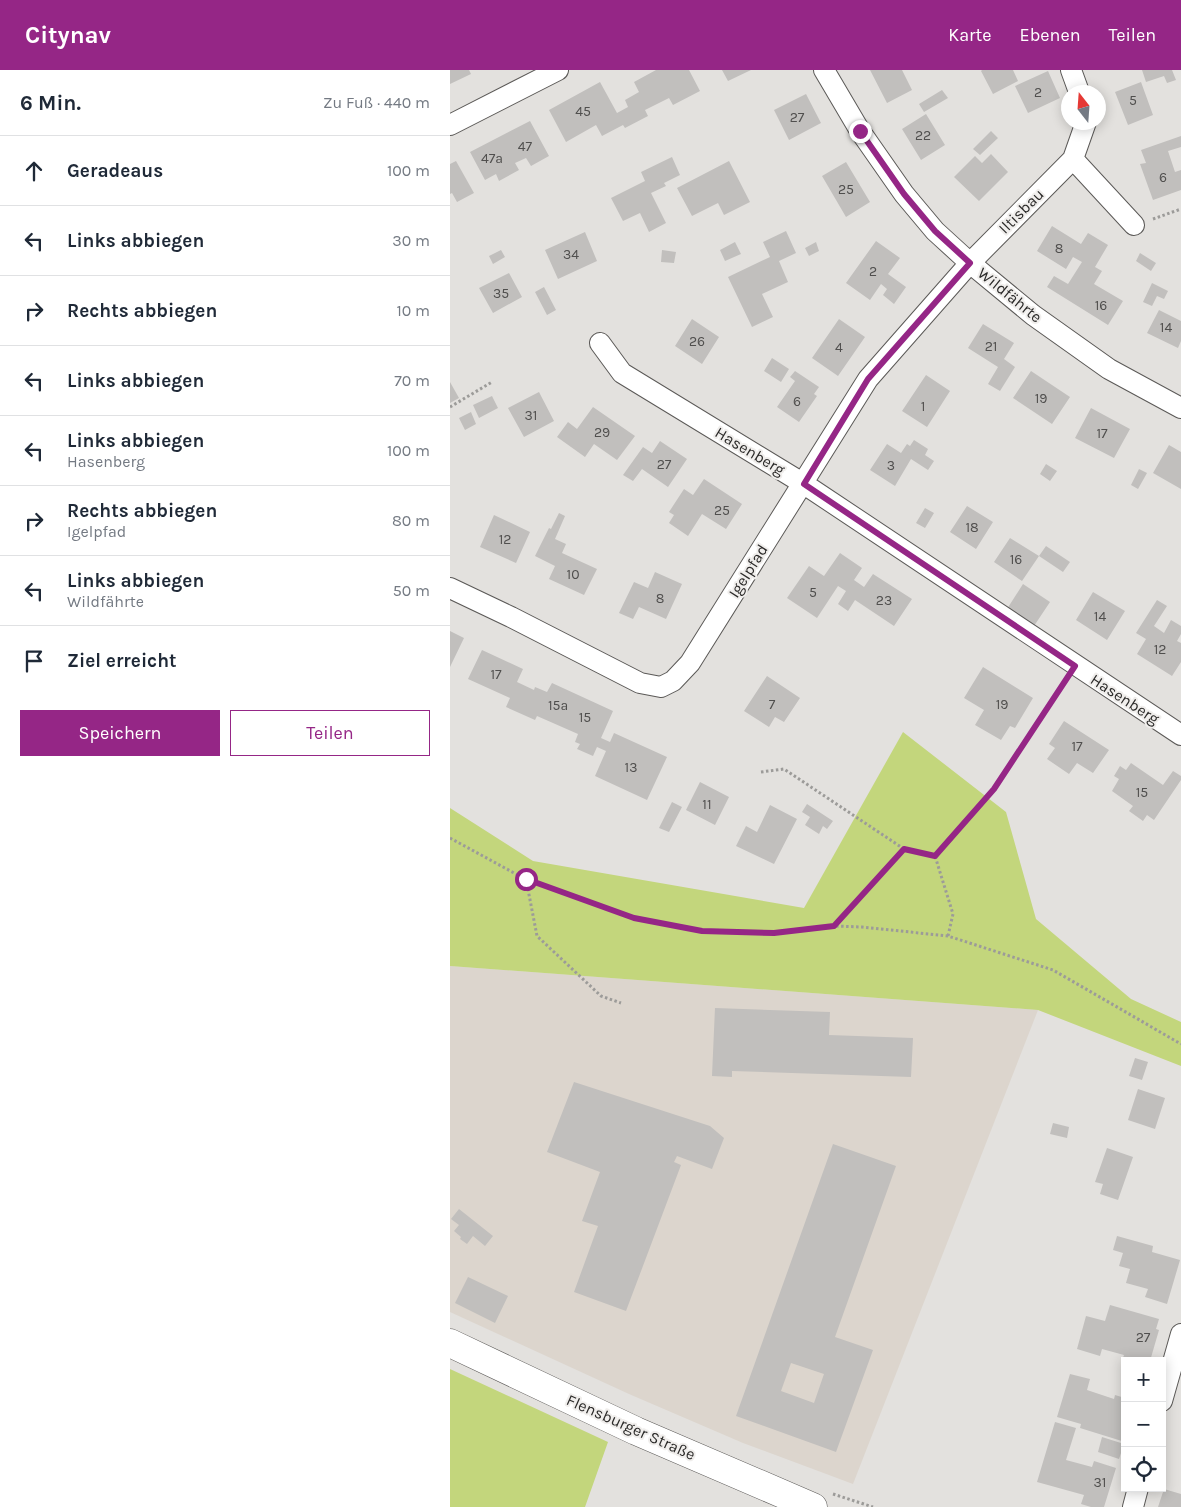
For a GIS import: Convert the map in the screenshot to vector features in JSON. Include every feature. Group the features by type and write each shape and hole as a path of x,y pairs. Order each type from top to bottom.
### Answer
{"street":[{"path":"450,125 558,70"},
{"name":"Wildfährte","path":"824,70 860,131 904,194 935,231 970,263 1033,315 1109,368 1181,408"},
{"path":"1071,70 1076,85"},
{"name":"Iltisbau","path":"970,263 1073,159 1083,130"},
{"path":"1073,159 1134,226"},
{"name":"Igelpfad","path":"450,588 640,683 661,687 673,681 690,663 804,484 868,379 970,263"},
{"name":"Hasenberg","path":"600,343 622,373 804,484 1181,736"},
{"path":"1166,1388 1181,1334"},
{"name":"Flensburger Straße","path":"450,1344 636,1431 813,1507"},
{"path":"1133,1507 1137,1492"}],"path":[{"path":"1134,226 1181,209"},
{"path":"450,407 492,382"},
{"path":"935,856 994,789 1075,666"},
{"path":"761,772 784,769 904,849 935,856"},
{"path":"450,838 526,879 634,918 702,931 774,933 834,926 948,936 1053,970 1181,1044"},
{"path":"834,926 904,849"},
{"path":"935,856 953,914 948,936"},
{"path":"526,879 537,936 601,996 620,1003"}],"shaded area":[{"path":"450,966 1038,1010 853,1484 743,1443 629,1394 450,1312"}],"green space":[{"path":"903,732 1006,812 1036,919 1131,999 1181,1022 1181,1066 1038,1010 450,966 450,808 533,861 804,908"},
{"path":"450,1369 608,1442 585,1507 450,1507"}],"building":[{"path":"450,70 469,70 471,74 450,84"},
{"path":"656,70 689,70 700,91 673,105 669,98 645,110 648,116 625,128 623,125 602,136 596,125 566,142 549,110 600,82 617,113 628,107 625,100 639,92 634,82"},
{"path":"722,70 751,70 728,81"},
{"path":"870,70 902,70 912,90 887,103"},
{"path":"982,70 1013,70 1018,81 993,94"},
{"path":"1142,70 1172,70 1176,80 1167,83 1164,76 1146,82"},
{"path":"1048,71 1060,98 1028,113 1015,86"},
{"path":"1141,82 1153,115 1128,125 1115,92"},
{"path":"942,90 948,98 924,112 919,104"},
{"path":"806,94 821,123 789,140 774,110"},
{"path":"926,114 945,145 921,160 902,129"},
{"path":"530,121 549,156 531,166 526,158 515,163 519,170 499,181 496,174 485,180 470,152"},
{"path":"991,131 998,138 980,155 973,149"},
{"path":"1181,136 1181,147 1168,151 1175,172 1181,170 1181,190 1153,200 1140,164 1146,163 1141,150"},
{"path":"991,154 1008,172 979,201 954,177 975,156 982,163"},
{"path":"672,157 680,175 664,183 666,186 651,193 666,223 649,232 640,213 623,221 611,198 645,181 641,172"},
{"path":"456,161 474,193 457,202 452,193 450,194 450,164"},
{"path":"729,161 750,202 724,215 718,203 692,216 677,188"},
{"path":"846,162 870,202 846,217 822,176"},
{"path":"1052,226 1081,244 1088,233 1108,245 1095,267 1102,271 1094,284 1123,301 1108,325 1047,287 1054,276 1068,284 1082,262 1073,257 1066,269 1037,251"},
{"path":"786,231 796,253 779,261 788,282 762,294 773,317 752,327 728,277 770,257 763,242"},
{"path":"585,232 597,261 558,279 545,250"},
{"path":"876,241 900,258 888,274 906,287 894,304 883,295 887,289 881,284 870,300 846,283"},
{"path":"735,242 741,254 725,261 720,250"},
{"path":"816,242 819,251 809,256 805,248"},
{"path":"501,250 505,257 493,264 489,256"},
{"path":"662,250 676,252 674,263 661,262"},
{"path":"1140,253 1156,263 1151,271 1136,261"},
{"path":"509,273 522,297 493,313 479,288"},
{"path":"1152,283 1168,291 1164,299 1157,296 1152,306 1143,302"},
{"path":"544,287 556,310 547,315 535,292"},
{"path":"1159,310 1181,321 1181,341 1178,348 1147,333"},
{"path":"692,319 719,337 702,364 675,346"},
{"path":"839,319 865,337 838,376 812,358"},
{"path":"983,324 1014,343 1004,359 1015,367 1000,391 988,384 998,367 968,348"},
{"path":"772,358 789,369 781,382 764,371"},
{"path":"795,371 819,387 814,394 817,396 799,422 777,407 795,381 790,377"},
{"path":"1031,371 1070,397 1052,424 1013,398"},
{"path":"926,375 950,391 927,427 902,411"},
{"path":"450,382 459,398 450,403"},
{"path":"539,392 554,421 524,437 508,408"},
{"path":"492,396 498,408 479,418 473,405"},
{"path":"593,407 635,436 617,460 594,444 585,457 557,437 568,422 577,429"},
{"path":"1091,408 1130,429 1114,458 1075,438"},
{"path":"471,412 476,424 465,430 459,418"},
{"path":"914,440 928,449 925,455 934,461 928,470 911,459 895,486 870,470 887,444 901,453 907,444 910,446"},
{"path":"660,441 687,459 668,487 642,469 633,481 623,475 643,447 652,453"},
{"path":"1169,445 1181,452 1181,489 1153,473"},
{"path":"1046,464 1057,471 1050,481 1040,474"},
{"path":"1139,469 1147,473 1138,489 1131,485"},
{"path":"704,479 742,504 726,529 702,514 688,536 669,523 674,515 669,512 684,489 693,495"},
{"path":"967,506 993,522 976,549 950,532"},
{"path":"925,508 934,513 925,528 916,523"},
{"path":"559,513 565,516 555,539 566,544 562,553 597,569 584,595 549,579 555,566 535,556"},
{"path":"494,515 530,532 516,563 480,547"},
{"path":"1010,538 1039,556 1022,581 994,562"},
{"path":"1046,546 1070,562 1063,572 1039,556"},
{"path":"840,553 862,568 854,580 864,587 873,574 912,599 894,626 855,600 848,611 838,604 846,591 838,586 817,618 787,598 809,566 824,576"},
{"path":"655,572 682,584 666,619 639,607 633,619 619,613 634,582 648,588"},
{"path":"1023,584 1050,602 1034,626 1007,609"},
{"path":"1093,592 1125,611 1107,640 1076,620"},
{"path":"1157,600 1167,606 1154,626 1164,633 1171,620 1181,626 1181,634 1177,641 1181,643 1181,662 1172,676 1137,654 1146,639 1136,633"},
{"path":"450,631 464,638 450,667"},
{"path":"482,650 523,669 517,682 534,690 535,687 547,692 552,683 613,711 601,738 610,742 614,733 667,757 647,800 595,776 606,751 597,747 593,756 577,749 580,744 575,742 578,734 537,716 535,720 506,707 510,698 468,679"},
{"path":"983,667 1033,698 1015,728 1010,726 1001,740 975,725 984,710 964,698"},
{"path":"767,676 800,698 784,722 775,717 769,727 744,711"},
{"path":"1064,721 1109,750 1093,773 1077,763 1069,774 1047,759 1055,748 1049,744"},
{"path":"1131,763 1163,785 1173,771 1181,776 1181,780 1154,820 1147,815 1143,821 1129,811 1133,806 1112,791 1119,779 1114,776 1120,766 1126,770"},
{"path":"700,782 729,797 715,825 686,810"},
{"path":"672,802 682,807 669,832 659,828"},
{"path":"807,804 833,821 827,829 823,826 819,834 805,825 810,817 802,812"},
{"path":"770,805 797,819 774,864 736,846 746,826 757,832"},
{"path":"715,1008 830,1012 829,1035 913,1038 911,1077 732,1071 732,1077 712,1076"},
{"path":"1135,1058 1148,1062 1142,1080 1129,1076"},
{"path":"574,1082 710,1126 724,1138 712,1169 677,1156 674,1162 681,1165 626,1311 574,1292 598,1226 582,1221 600,1172 547,1152"},
{"path":"1138,1089 1165,1098 1155,1129 1128,1120"},
{"path":"1053,1123 1069,1127 1067,1138 1050,1134"},
{"path":"833,1144 896,1166 835,1337 873,1350 836,1452 736,1416","holes":["791,1363 824,1374 814,1403 781,1391"]},
{"path":"1107,1148 1133,1157 1118,1200 1100,1194 1103,1184 1095,1182"},
{"path":"459,1209 493,1236 485,1246 473,1236 467,1244 454,1231 459,1225 451,1219"},
{"path":"1117,1236 1153,1246 1152,1252 1180,1260 1167,1304 1145,1297 1148,1289 1126,1283 1130,1269 1119,1266 1123,1253 1113,1250"},
{"path":"468,1277 508,1296 495,1323 455,1303"},
{"path":"1110,1305 1159,1319 1156,1329 1159,1330 1151,1357 1123,1357 1124,1355 1102,1349 1100,1356 1077,1349 1086,1316 1105,1321"},
{"path":"1070,1374 1090,1379 1087,1390 1114,1399 1115,1395 1121,1397 1121,1441 1080,1428 1081,1424 1057,1417"},
{"path":"1055,1422 1076,1428 1066,1460 1092,1467 1094,1461 1116,1468 1104,1507 1091,1507 1081,1504 1084,1495 1037,1482"},
{"path":"1102,1437 1121,1443 1119,1459 1098,1452"},
{"path":"1166,1490 1181,1494 1181,1507 1158,1507 1163,1492 1166,1492"}],"route":[{"path":"526,879 634,918 702,931 774,933 834,926 904,849 935,856 994,789 1075,666 804,484 868,379 970,263 935,231 904,194 860,131"}]}
